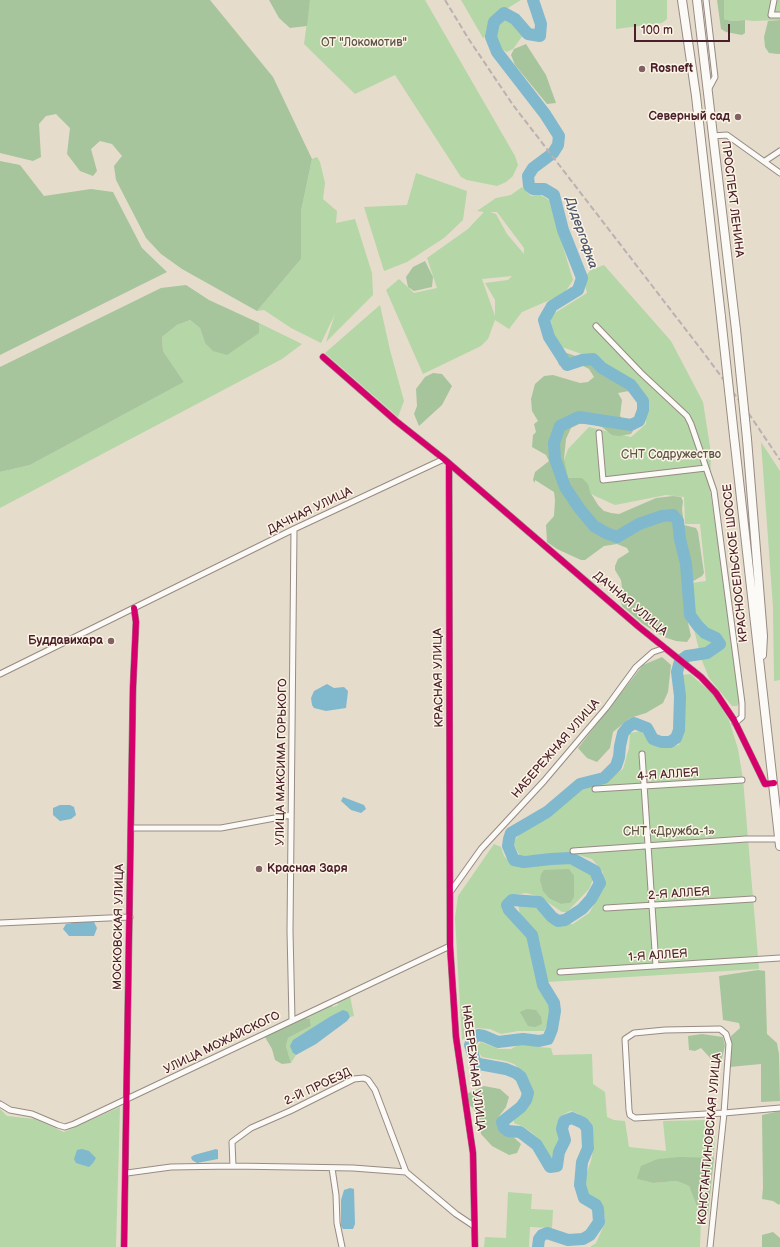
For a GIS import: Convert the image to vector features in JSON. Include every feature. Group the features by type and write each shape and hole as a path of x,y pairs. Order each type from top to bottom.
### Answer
{"highway":[{"name":"ПРОСПЕКТ ЛЕНИНА","path":"682,0 696,96 734,436"},
{"name":"ПРОСПЕКТ ЛЕНИНА","path":"697,0 748,439"},
{"name":"КРАСНОСЕЛЬСКОЕ ШОССЕ","path":"734,436 761,686 774,783 780,843"},
{"name":"КРАСНОСЕЛЬСКОЕ ШОССЕ","path":"748,439 763,636 761,686"}],"street":[{"path":"706,0 715,77 707,93"},
{"path":"774,0 771,14 780,15"},
{"path":"712,136 727,135 780,173"},
{"path":"765,161 780,151"},
{"path":"596,326 641,373 687,416 706,468 714,491 742,703 742,717 735,724"},
{"path":"323,357 391,417 444,459"},
{"path":"599,433 603,480 706,468"},
{"name":"ДАЧНАЯ УЛИЦА","path":"0,674 294,529 444,459 691,669 716,693 735,724 765,784 774,783"},
{"name":"КРАСНАЯ УЛИЦА","path":"449,464 451,704 449,833 451,891"},
{"name":"УЛИЦА МАКСИМА ГОРЬКОГО","path":"292,1020 291,815 294,529"},
{"name":"МОСКОВСКАЯ УЛИЦА","path":"124,1247 127,1173 126,1101 132,828 133,687 136,622 134,608"},
{"name":"НАБЕРЕЖНАЯ УЛИЦА","path":"475,1247 473,1153 456,1036 450,946 451,891 481,849 544,781 606,708 636,667 653,652 665,648"},
{"path":"642,754 656,966"},
{"name":"4-Я АЛЛЕЯ","path":"595,789 742,780"},
{"path":"132,828 220,828 291,815"},
{"path":"572,851 746,839 780,843"},
{"name":"2-Я АЛЛЕЯ","path":"606,908 753,899"},
{"path":"0,923 130,917"},
{"name":"УЛИЦА МОЖАЙСКОГО","path":"0,1104 10,1110 32,1114 65,1127 74,1124 126,1101 292,1020 450,946"},
{"name":"1-Я АЛЛЕЯ","path":"560,972 780,958"},
{"name":"КОНСТАНТИНОВСКАЯ УЛИЦА","path":"710,1247 724,1113 729,1044 726,1034 720,1029 634,1033 628,1035 625,1039 628,1110 630,1115 635,1118 724,1113"},
{"name":"2-Й ПРОЕЗД","path":"234,1166 232,1142 251,1128 290,1111 354,1079 364,1078 368,1080 375,1090 406,1172 456,1214 474,1226"},
{"path":"724,1113 780,1108"},
{"path":"127,1173 171,1167 234,1166 332,1168 406,1172"},
{"path":"332,1168 336,1195 337,1223 342,1247"}],"green space":[{"path":"0,0 210,0 273,77 312,159 301,211 301,259 257,311 182,269 161,254 146,238 116,180 114,166 122,156 112,144 100,141 91,149 97,171 93,176 80,171 67,154 70,128 56,114 46,116 39,124 41,157 33,161 0,153"},
{"path":"269,0 310,0 307,26 290,28 279,18"},
{"name":"ОТ \"Локомотив\"","path":"310,0 425,0 515,156 518,165 513,176 506,182 497,186 467,180 461,177 395,75 355,94 304,44"},
{"path":"461,0 521,0 495,16 488,35 483,38"},
{"path":"616,0 667,0 667,19 662,23 616,29"},
{"path":"717,0 724,0 724,19 732,21 745,20 745,33 742,35 726,32 721,29"},
{"path":"724,0 780,0 780,20 732,21 724,19"},
{"path":"504,18 511,21 524,34 513,49 507,52 498,47 495,41 495,31 499,22"},
{"path":"780,20 780,54 769,53 765,47 764,37 768,21"},
{"path":"526,44 546,75 556,103 547,104 515,65 511,55 514,49"},
{"path":"317,157 320,162 325,183 323,199 337,211 336,223 355,219 372,273 373,295 326,342 335,314 321,343 291,328 264,310 257,311 301,259 301,211 312,159"},
{"path":"0,161 20,165 44,196 91,189 113,192 142,248 167,272 0,355"},
{"path":"416,173 467,191 463,220 444,238 407,262 384,271 364,207 407,205"},
{"path":"522,187 531,196 539,194 549,200 573,280 564,294 522,312 509,329 495,320 488,339 481,346 423,374 386,290 399,279 414,293 437,288 427,258 468,229 484,212 477,211 496,198 511,195","holes":["490,212 497,212 524,248 524,254 507,234 496,214","512,276 508,280 485,283 495,300 495,316 482,279"]},
{"path":"425,261 433,277 432,287 414,291 408,287 406,277 413,267"},
{"name":"СНТ Содружество","path":"604,265 671,341 703,402 711,453 710,490 742,699 737,706 732,706 709,678 701,658 690,613 692,583 706,581 700,524 685,524 684,497 666,495 615,505 595,496 567,479 563,463 568,449 589,427 631,437 646,424 646,406 636,387 593,358 556,345 550,316 587,293 583,278 591,270"},
{"path":"186,285 209,300 259,323 259,333 227,355 213,351 205,343 200,328 190,320 177,325 162,337 163,351 184,382 30,465 0,472 0,367 161,288"},
{"path":"380,305 390,350 404,401 398,417 325,353"},
{"path":"190,320 200,328 205,343 259,333 259,323 302,344 282,359 0,508 0,472 30,465 184,382 163,351 162,337 177,325"},
{"path":"567,353 590,361 608,370 631,387 629,391 618,393 622,400 620,416 633,431 631,434 619,436 612,435 602,427 591,424 579,424 571,428 566,439 564,459 568,478 582,478 588,484 590,492 598,505 604,511 611,513 619,514 656,498 673,496 681,497 683,501 682,509 684,525 696,528 698,532 704,573 683,589 683,601 691,636 687,642 676,641 664,637 643,624 622,606 619,595 622,588 621,580 615,570 615,566 618,559 629,552 627,548 617,544 604,546 585,560 581,560 557,549 547,542 546,525 554,516 555,500 554,492 535,480 535,483 533,480 535,472 549,461 546,455 532,447 533,435 536,432 534,424 538,421 532,411 531,399 535,384 544,376 553,375 580,383 588,382 594,377 589,369 583,366 562,367 559,365 556,357"},
{"path":"433,373 442,374 452,386 442,405 419,426 414,414 417,406 416,389 425,377"},
{"path":"761,442 780,471 780,680 774,681 773,607"},
{"path":"662,657 671,665 668,692 663,703 646,713 630,718 613,732 610,748 597,762 587,758 578,748 643,665"},
{"name":"СНТ «Дружба-1»","path":"690,674 714,695 729,720 738,749 743,779 759,969 547,982 540,943 535,931 520,915 518,904 540,908 556,923 573,924 589,913 604,888 603,872 592,859 572,853 520,856 513,843 521,832 548,815 582,789 605,781 623,769 629,748 630,733 641,731 649,742 660,748 679,745 683,722 683,675"},
{"path":"494,844 501,847 504,856 518,866 529,867 558,860 570,861 582,865 593,872 593,879 589,889 567,912 562,912 540,897 526,893 508,896 505,901 505,907 514,921 522,927 528,936 536,979 550,1003 549,1021 544,1031 518,1031 501,1034 490,1029 476,1028 462,1040 455,918 458,896","holes":["544,870 559,870 570,903 561,904 550,899"]},
{"path":"569,869 574,876 574,897 570,903 561,904 550,899 543,891 540,880 541,874 544,870"},
{"path":"758,970 765,971 767,1034 777,1043 779,1054 780,1101 761,1102 761,1064 730,1067 731,1036 740,1028 739,1023 723,1020 719,976"},
{"path":"350,996 354,1016 350,1017 348,1012 331,1016 317,1026 293,1053 296,1055 291,1063 286,1046 288,1038 311,1026 310,1019 305,1018 331,1004 333,1007 338,1005 337,1002"},
{"path":"527,1009 536,1010 541,1017 542,1024 535,1027 528,1026 520,1012"},
{"path":"305,1018 310,1019 311,1026 288,1038 286,1046 291,1063 282,1064 275,1060 272,1049 265,1037"},
{"path":"702,1034 723,1037 725,1046 721,1062 713,1061 701,1048 695,1051 689,1050 688,1036"},
{"path":"481,1042 499,1049 511,1049 520,1044 531,1044 538,1047 551,1048 553,1055 592,1054 593,1084 605,1092 607,1117 614,1120 625,1121 629,1147 666,1151 663,1121 705,1120 712,1125 715,1130 714,1158 658,1159 637,1179 653,1183 677,1181 689,1186 701,1217 700,1247 590,1247 596,1243 605,1223 605,1216 599,1203 586,1194 583,1184 591,1161 594,1144 590,1123 577,1113 570,1111 559,1117 557,1124 560,1143 556,1157 552,1160 543,1143 524,1127 514,1123 514,1119 525,1109 531,1098 530,1083 526,1074 514,1064 506,1061 482,1057 475,1048"},
{"path":"484,1086 500,1089 509,1097 506,1107 497,1119 500,1125 521,1144 517,1153 509,1155 492,1146 481,1134 479,1117 472,1107 465,1103 464,1095"},
{"path":"120,1107 116,1247 0,1247 0,1109 7,1116 35,1119 64,1132"},
{"path":"780,1111 779,1205 773,1201 762,1199 762,1115"},
{"path":"680,1157 714,1158 708,1215 701,1217 689,1186 677,1181 653,1183 637,1179 641,1166 658,1159"},
{"path":"508,1192 532,1194 531,1209 553,1210 552,1228 530,1227 529,1247 484,1247 485,1237 506,1238"},
{"path":"773,1232 780,1238 780,1247 762,1247 762,1235"}],"water":[{"path":"327,684 334,688 344,687 348,691 346,708 326,711 314,708 311,698 314,691"},
{"path":"343,797 364,805 366,809 361,813 351,810 341,801"},
{"path":"60,805 70,805 74,807 76,815 71,819 60,821 53,815 53,808"},
{"path":"94,922 97,928 94,936 69,936 63,929 66,924"},
{"path":"343,1010 348,1012 350,1017 347,1021 316,1044 296,1055 293,1053 290,1046 293,1040"},
{"path":"82,1149 89,1151 96,1158 89,1167 76,1163 74,1159 77,1150"},
{"path":"216,1149 218,1150 218,1159 197,1163 192,1160 191,1157 194,1155"},
{"path":"350,1188 354,1189 355,1224 353,1229 343,1229 341,1226 341,1200 344,1190"}],"waterway":[{"name":"Дудергофка","path":"533,0 541,24 540,36 528,34 515,19 504,13 494,22 491,37 497,52 545,114 559,136 558,145 553,153 533,168 528,176 529,186 533,189 544,189 554,195 563,230 582,278 578,290 552,306 544,320 549,337 567,365 582,360 593,359 602,368 631,385 643,401 643,410 639,421 631,425 579,417 560,426 554,443 555,459 565,487 579,508 594,526 606,533 617,537 639,524 662,516 673,515 678,521 680,539 686,564 690,615 705,633 716,638 720,644 707,653 687,656 680,661 677,672 680,696 679,730 676,738 670,742 661,742 653,739 647,728 634,723 623,733 616,766 604,778 580,784 547,812 511,833 509,839 508,846 514,860 524,862 571,858 595,871 600,883 591,899 582,909 565,920 558,921 552,917 539,902 512,900 507,905 509,910 532,935 543,985 554,1003 555,1011 552,1029 548,1039 539,1041 523,1039 498,1042 478,1035 473,1038 470,1045 475,1061 479,1064 506,1069 521,1077 528,1093 526,1100 521,1107 502,1122 504,1128 508,1131 520,1132 537,1145 550,1167 557,1166 559,1152 565,1140 562,1129 564,1121 572,1118 583,1123 587,1128 588,1148 582,1162 580,1185 584,1198 596,1205 598,1209 599,1222 590,1235 583,1239 568,1240 547,1233 542,1235 539,1239 538,1247"}],"railway":[{"path":"445,0 468,38 513,105 700,348 747,411 780,460"}],"cycle path":[{"path":"323,357 396,421 444,459 639,627 701,677 716,693 734,720 765,784 774,783"},
{"path":"449,464 450,946 456,1037 473,1153 475,1247"},
{"path":"124,1247 133,687 136,622 134,608"}],"place":[{"name":"Rosneft","path":"642,69"},
{"name":"Северный сад","path":"738,117"},
{"name":"Буддавихара","path":"111,641"},
{"name":"Красная Заря","path":"259,869"}]}
